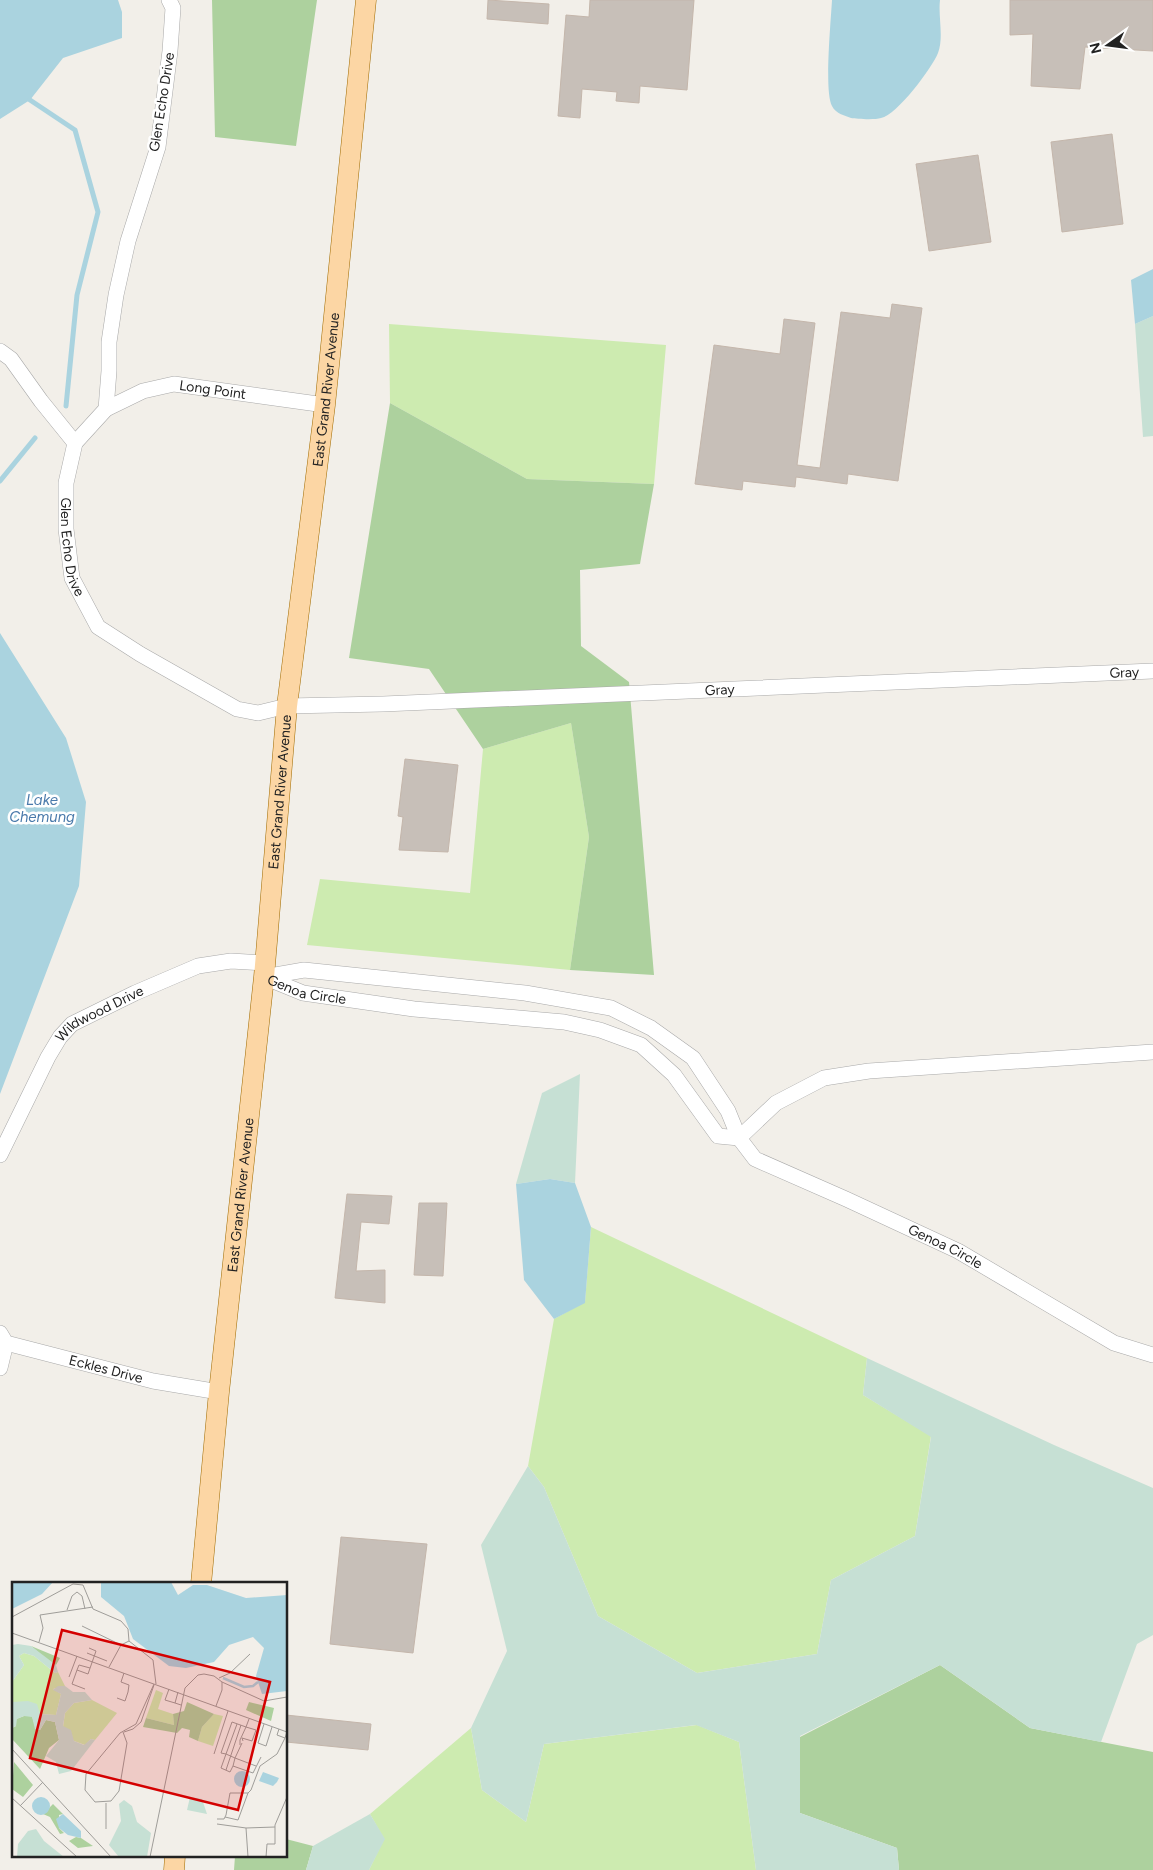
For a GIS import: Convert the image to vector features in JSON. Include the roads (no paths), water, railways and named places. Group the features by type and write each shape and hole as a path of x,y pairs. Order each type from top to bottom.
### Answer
{"main road":[{"name":"East Grand River Avenue","path":"202,1582 219,1392 265,970 287,706 325,405 366,0"}],"street":[{"name":"Glen Echo Drive","path":"169,0 173,8 170,51 158,147 146,179 128,241 116,295 108,342 109,372 106,410 75,444 66,483 66,529 72,578 98,627 140,654 237,709 258,712 287,706"},
{"path":"0,351 11,358 41,402 75,444"},
{"name":"Long Point","path":"106,410 143,391 174,384 325,405"},
{"name":"Gray","path":"287,706 1153,671"},
{"name":"Wildwood Drive","path":"0,1155 48,1057 60,1037 72,1024 126,997 198,966 231,961 265,970"},
{"name":"Genoa Circle","path":"265,970 304,970 525,993 611,1008 651,1028 693,1058 728,1111 739,1138 755,1159 958,1251 1114,1343 1153,1355"},
{"name":"Genoa Circle","path":"265,970 303,994 414,1009 564,1022 600,1030 641,1045 674,1075 718,1136 739,1138"},
{"name":"Genoa Circle","path":"358,1001 360,975"},
{"path":"521,1018 525,993"},
{"path":"641,1045 651,1028"},
{"path":"739,1138 776,1103 824,1078 868,1071 1153,1052"},
{"path":"0,1368 3,1338"},
{"name":"Eckles Drive","path":"3,1338 154,1381 219,1392"}],"water":[{"path":"0,0 118,0 122,12 122,38 63,58 30,100 0,119"},
{"path":"832,0 940,0 941,40 938,53 929,69 913,90 888,115 875,119 851,118 838,113 832,106 828,86 828,72"},
{"path":"1153,269 1153,316 1135,324 1131,280"},
{"name":"Lake Chemung","path":"0,633 66,738 86,802 79,886 0,1094"},
{"path":"550,1179 575,1183 591,1227 585,1303 554,1319 524,1280 516,1184"}],"waterway":[{"path":"30,100 75,130 98,212 77,295 66,406"},
{"path":"0,481 35,438"}]}
